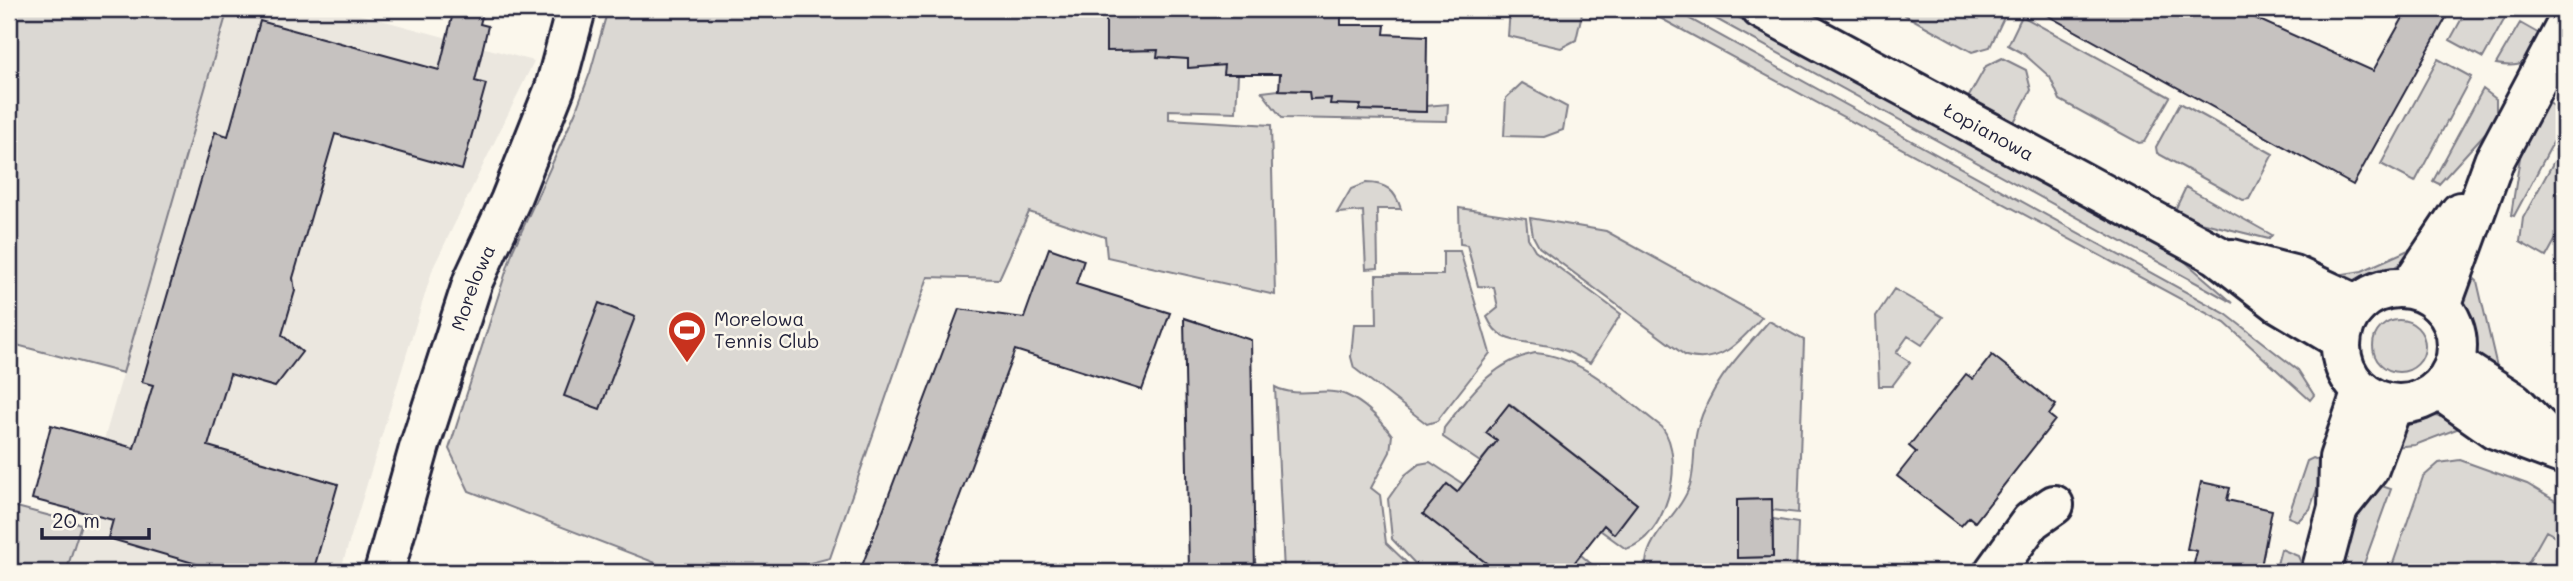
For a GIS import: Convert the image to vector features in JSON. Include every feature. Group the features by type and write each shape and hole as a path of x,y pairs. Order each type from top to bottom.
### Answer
{"street":[{"name":"Morelowa","path":"384,572 420,445 473,281 510,201 555,88 576,9"},
{"name":"Łopianowa","path":"1761,9 2217,255 2280,303 2341,340"},
{"path":"2425,297 2564,29"},
{"name":"Łopianowa","path":"2217,255 2292,275 2358,304"},
{"path":"2390,288 2425,297 2455,333 2446,376 2417,400 2378,397 2350,377 2342,359 2341,340 2347,321 2358,304 2373,294 2390,288"},
{"path":"2446,376 2495,429 2564,454"},
{"path":"2321,572 2338,508 2369,470 2378,397"},
{"path":"1994,572 2031,521 2054,505"}],"shaded area":[{"path":"9,9 228,9 123,373 9,343"},
{"path":"228,9 340,9 534,61 433,268 340,572 66,572"},
{"name":"Morelowa Tennis Club","path":"608,9 1106,9 1106,51 1158,50 1188,59 1189,68 1224,65 1224,74 1238,74 1236,112 1169,110 1169,119 1271,125 1275,295 1107,257 1105,237 1029,212 999,279 928,277 830,558 806,564 803,572 679,572 469,491 449,449 513,250 575,113 590,73"},
{"path":"1510,9 1583,9 1576,40 1561,48 1508,36"},
{"path":"1636,9 1672,9 2226,314 2298,370 2314,395 2310,400 2225,323 1662,19"},
{"path":"1698,9 1723,9 2182,259 2233,303"},
{"path":"1894,9 2008,9 1990,47 1972,52"},
{"path":"2467,9 2514,9 2504,20 2483,58 2450,40"},
{"path":"2022,16 2170,97 2144,142 2139,143 2060,100 2050,77 2024,54 2008,45"},
{"path":"2520,23 2543,36 2530,57 2521,64 2496,64"},
{"path":"2002,58 2026,70 2031,90 2014,122 1968,98 1986,66"},
{"path":"2438,59 2471,77 2415,182 2381,164"},
{"path":"1522,83 1567,107 1563,130 1544,137 1504,136 1506,98"},
{"path":"2483,89 2496,99 2496,121 2439,184 2433,181"},
{"path":"1309,91 1311,99 1331,98 1361,105 1360,110 1426,112 1426,106 1448,104 1447,121 1282,118 1262,92"},
{"path":"2180,103 2273,154 2249,199 2243,200 2157,153 2156,147"},
{"path":"2549,103 2564,112 2564,122 2514,216 2511,215 2521,151 2544,106"},
{"path":"2564,143 2564,224 2546,257 2520,242 2523,218"},
{"path":"1366,183 1379,184 1389,189 1401,209 1377,209 1378,268 1366,269 1363,211 1337,213 1351,189"},
{"path":"2186,187 2272,235 2269,239 2192,220 2175,210"},
{"path":"1459,208 1526,218 1528,238 1535,250 1621,314 1590,363 1556,348 1510,339 1497,332 1487,317 1498,308 1494,287 1478,286 1467,245 1460,244"},
{"path":"1530,218 1606,231 1762,317 1729,349 1709,358 1686,356 1539,247 1533,236"},
{"path":"2415,247 2398,264 2378,276 2355,280 2331,276 2362,271"},
{"path":"1443,251 1460,251 1490,353 1437,421 1427,424 1354,368 1351,357 1354,324 1377,324 1376,275 1443,275"},
{"path":"2468,273 2477,281 2497,367 2495,374 2477,359 2473,350 2463,304"},
{"path":"1894,289 1943,317 1922,345 1908,336 1896,353 1910,362 1892,386 1879,386 1876,316"},
{"path":"2399,320 2409,322 2417,328 2423,336 2423,356 2417,364 2409,370 2399,372 2389,370 2381,364 2375,356 2373,346 2375,336 2381,328 2389,322"},
{"path":"1769,321 1804,340 1798,513 1772,510 1771,499 1737,500 1737,558 1773,557 1773,519 1798,523 1796,572 1658,572 1646,563 1648,553 1690,485 1696,434 1704,411 1719,382"},
{"path":"1535,353 1553,356 1586,370 1662,427 1673,459 1672,478 1662,515 1640,542 1626,549 1600,530 1604,525 1615,533 1637,504 1510,404 1487,433 1497,441 1480,462 1443,437 1444,428 1483,382 1506,364"},
{"path":"1275,387 1293,392 1346,395 1371,412 1392,435 1390,452 1371,488 1380,495 1386,543 1407,563 1402,568 1406,572 1284,572"},
{"path":"2435,416 2449,418 2462,427 2415,445 2392,447 2409,424"},
{"path":"2313,458 2326,463 2310,509 2298,521 2288,517 2307,461"},
{"path":"2460,460 2527,484 2564,506 2564,541 2546,531 2523,572 2390,572 2423,477 2439,463"},
{"path":"1430,462 1463,484 1457,492 1447,484 1424,514 1498,572 1423,572 1392,539 1388,499 1405,475 1419,464"},
{"path":"2373,483 2391,489 2361,572 2339,572 2352,529"},
{"path":"2527,484 2564,506 2564,572 2492,572"},
{"path":"9,505 81,524 66,572 9,572"},
{"path":"2281,549 2298,556 2302,565 2300,572 2275,572"},
{"path":"1581,555 1598,570 1598,572 1567,572"}],"building":[{"path":"454,9 484,9 480,24 488,26 475,81 486,84 462,170 335,134 293,278 295,291 282,335 302,352 275,387 230,374 208,446 338,484 313,572 224,572 108,538 113,520 32,499 51,425 134,448 153,385 142,382 215,132 228,136 260,21 439,70"},
{"path":"1106,9 1298,9 1341,14 1341,25 1385,25 1384,34 1427,36 1426,112 1359,110 1361,105 1330,104 1331,98 1310,99 1309,91 1279,90 1280,74 1223,74 1224,65 1188,68 1188,59 1157,57 1158,50 1106,51"},
{"path":"2036,9 2235,9 2373,71 2408,9 2451,9 2353,185"},
{"path":"1049,248 1084,260 1076,284 1170,313 1142,390 1015,350 931,572 878,572 862,566 959,309 1024,318"},
{"path":"599,303 635,317 600,409 564,396"},
{"path":"1184,318 1251,340 1255,572 1189,572"},
{"path":"1992,355 2056,405 2049,415 2055,420 1975,522 1969,517 1961,526 1897,476 1916,452 1909,446 1966,374 1973,379"},
{"path":"1509,404 1637,504 1614,534 1604,525 1567,572 1498,572 1423,514 1447,484 1457,492 1497,441 1486,433"},
{"path":"2201,482 2230,488 2227,500 2272,510 2260,572 2192,572 2197,551 2187,549"},
{"path":"1772,499 1773,557 1737,558 1737,500"}],"place":[{"name":"Morelowa Tennis Club","path":"687,364"}]}
